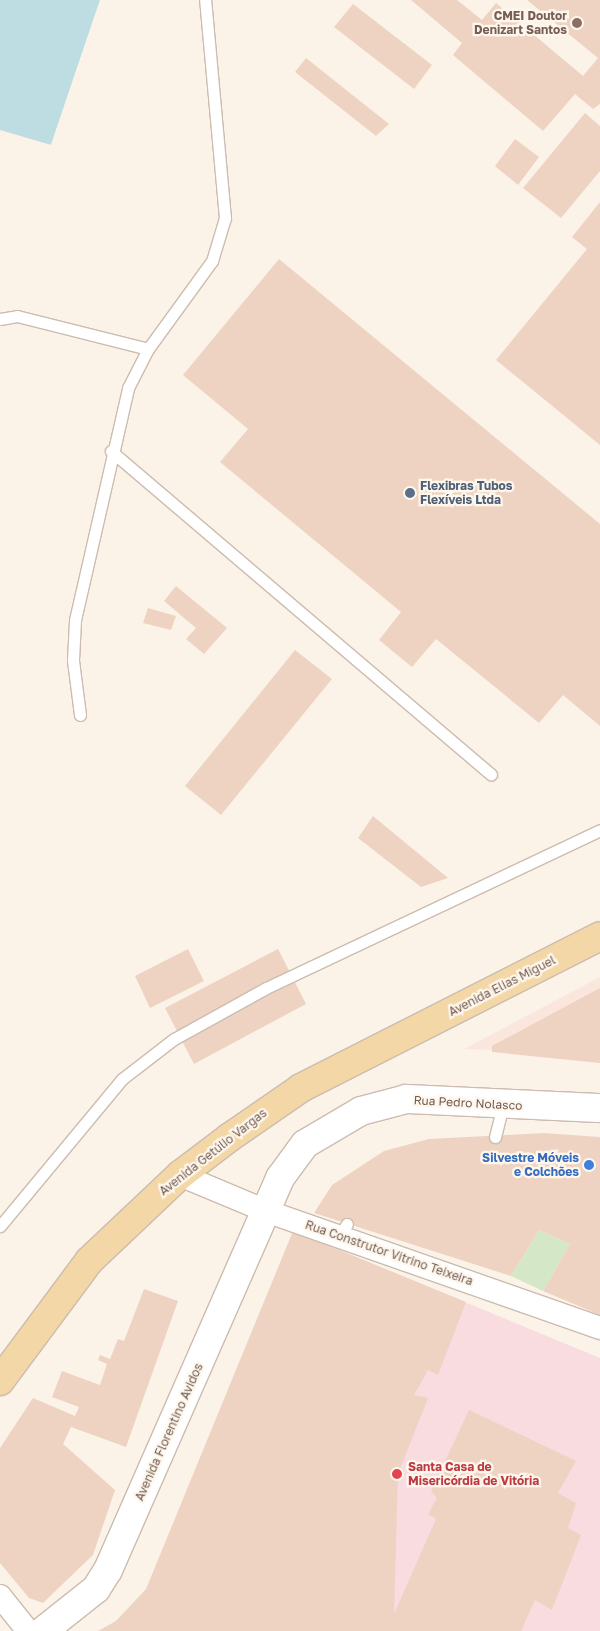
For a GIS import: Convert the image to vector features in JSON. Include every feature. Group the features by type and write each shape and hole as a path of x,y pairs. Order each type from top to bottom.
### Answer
{"main road":[{"name":"Avenida Elias Miguel","path":"404,1036 600,936"},
{"name":"Avenida Getúlio Vargas","path":"0,1381 89,1261 180,1174 301,1088 404,1036"},
{"name":"Rua Pedro Nolasco","path":"266,1211 280,1178 305,1144 361,1111 406,1099 600,1108"},
{"name":"Avenida Florentino Avidos","path":"43,1631 96,1589 108,1570 266,1211"}],"street":[{"name":"Rua Construtor Vitrino Teixeira","path":"180,1174 266,1211 344,1229 600,1328"},
{"path":"0,1596 28,1631"}],"lane":[{"path":"80,715 74,660 75,620 111,451 128,388 148,348 212,262 225,218 205,0"},
{"path":"0,319 17,316 148,348"},
{"path":"111,451 491,774"},
{"path":"0,1226 122,1079 174,1039 266,988 600,830"},
{"path":"495,1137 503,1104"}],"shaded area":[{"path":"600,977 600,1054 464,1049"},
{"name":"Santa Casa de Misericórdia de Vitória","path":"293,1231 600,1358 600,1631 226,1631"}],"green space":[{"path":"539,1230 570,1244 543,1291 511,1276"}],"water":[{"path":"0,0 100,0 51,145 0,130"}],"pier":[{"path":"100,0 53,147 0,132 51,145"}],"building":[{"path":"411,0 457,0 482,20 496,3 583,76 598,58 527,0 600,0 600,104 593,109 575,94 543,131 453,55 462,43"},
{"path":"353,4 432,65 414,89 334,27"},
{"path":"306,58 389,124 376,136 295,72"},
{"path":"585,113 600,126 600,171 561,218 523,188"},
{"path":"515,139 539,157 518,185 495,166"},
{"path":"600,202 600,445 496,360 587,249 572,237"},
{"name":"Flexibras Tubos Flexíveis Ltda","path":"279,259 600,524 600,726 563,695 539,723 436,639 412,667 379,640 401,612 220,462 248,429 183,375"},
{"path":"176,586 227,628 204,654 186,639 196,628 164,601"},
{"path":"148,608 176,616 171,630 143,623"},
{"path":"295,650 332,679 221,815 185,786"},
{"path":"373,816 448,878 421,887 358,838"},
{"path":"188,949 204,981 150,1008 135,976"},
{"path":"278,949 306,1004 194,1064 165,1008"},
{"path":"600,988 600,1063 492,1052 492,1046"},
{"path":"544,1133 600,1137 600,1315 543,1291 570,1244 539,1230 511,1276 314,1213 332,1185 384,1151 429,1139"},
{"name":"Santa Casa de Misericórdia de Vitória","path":"293,1231 466,1302 438,1375 428,1370 414,1395 428,1398 398,1474 394,1614 436,1519 428,1514 437,1498 431,1491 469,1410 576,1461 558,1493 576,1503 568,1528 581,1535 552,1610 535,1600 521,1631 98,1631 116,1621 146,1589"},
{"path":"144,1289 178,1301 126,1447 71,1427 63,1444 115,1490 93,1555 43,1603 29,1598 0,1563 0,1448 33,1398 75,1416 79,1407 52,1397 62,1371 100,1385 107,1364 98,1360 100,1355 110,1359 118,1339 124,1341"}],"place":[{"name":"CMEI Doutor Denizart Santos","path":"577,23"},
{"name":"Flexibras Tubos Flexíveis Ltda","path":"410,493"},
{"name":"Silvestre Móveis e Colchões","path":"589,1165"},
{"name":"Santa Casa de Misericórdia de Vitória","path":"397,1474"}]}
